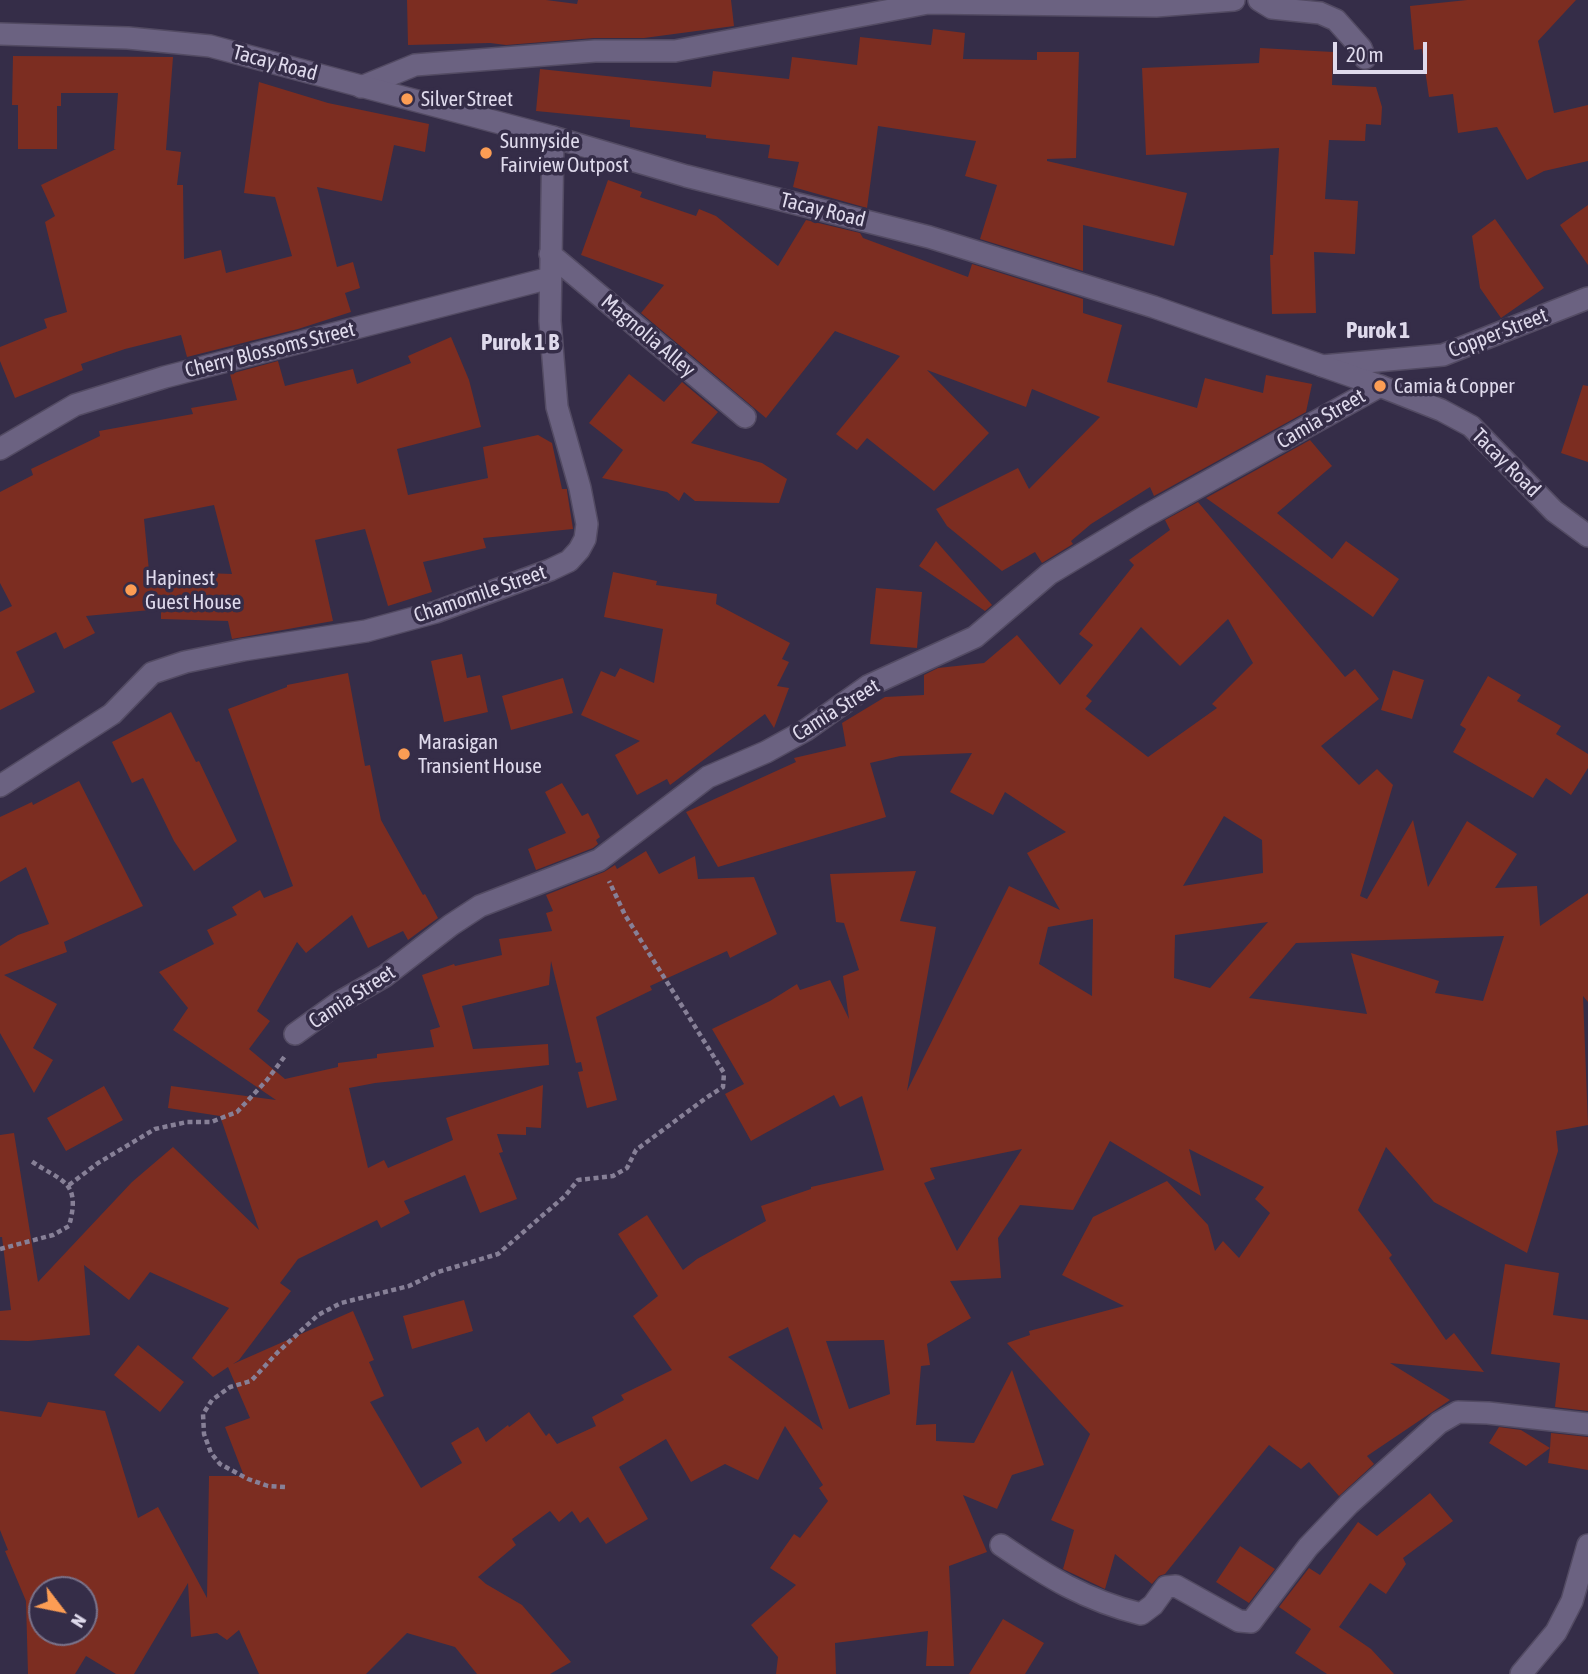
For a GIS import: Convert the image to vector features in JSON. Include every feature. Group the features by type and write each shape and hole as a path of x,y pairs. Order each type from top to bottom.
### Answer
{"street":[{"path":"361,87 415,65 595,51 675,51 928,3 1156,6 1234,0"},
{"path":"1259,0 1272,8 1320,13 1336,20 1361,48 1365,58"},
{"name":"Tacay Road","path":"0,34 128,38 210,46 553,137 686,176 929,236 1154,307 1380,386 1471,426 1554,511 1588,536"},
{"name":"Chamomile Street","path":"0,786 111,714 152,673 185,662 243,650 366,631 436,612 512,586 569,561 579,550 585,539 587,524 580,488 557,407 550,321 553,137"},
{"name":"Magnolia Alley","path":"550,254 745,417"},
{"name":"Cherry Blossoms Street","path":"0,449 75,405 164,377 550,278"},
{"name":"Copper Street","path":"1322,366 1443,355 1588,299"},
{"name":"Camia Street","path":"295,1034 338,1003 385,976 480,906 599,860 708,777 766,752 806,730 868,686 975,637 1049,574 1144,517 1380,386"},
{"path":"1001,1545 1050,1579 1082,1595 1128,1611 1141,1614 1153,1605 1166,1587 1176,1586 1239,1621 1251,1622 1308,1547 1349,1504 1439,1423 1458,1412 1588,1424"},
{"path":"1521,1674 1556,1632 1572,1601 1588,1545"}],"path":[{"path":"285,1487 268,1486 248,1479 220,1464 211,1453 204,1434 203,1414 212,1400 230,1387 251,1381 318,1315 341,1303 409,1286 438,1272 498,1254 565,1196 578,1180 613,1176 627,1168 636,1150 723,1087 724,1073 625,915 599,860"},
{"path":"69,1185 98,1163 155,1129 187,1122 211,1122 237,1112 283,1059 295,1034"},
{"path":"0,1249 53,1235 69,1226 73,1197 69,1185 30,1160"}],"building":[{"path":"407,0 546,0 577,4 578,0 731,0 734,26 644,38 594,38 506,45 408,45"},
{"path":"1467,0 1576,0 1538,41 1554,113 1588,105 1588,161 1544,171 1527,180 1497,127 1458,133 1453,94 1429,97 1422,49 1414,50 1410,6"},
{"path":"933,29 965,33 963,59 1037,60 1037,52 1079,52 1076,158 1047,161 1187,193 1174,246 1083,225 1083,271 980,239 997,185 965,176 976,141 878,126 867,208 793,187 799,162 768,158 770,145 630,127 630,120 536,111 540,69 711,87 713,71 789,79 792,57 857,65 860,37 931,45"},
{"path":"1260,48 1333,52 1332,85 1376,87 1382,107 1381,125 1366,124 1365,141 1329,140 1325,199 1358,201 1355,254 1314,252 1316,313 1272,314 1270,255 1273,255 1279,148 1146,155 1142,68 1259,63"},
{"path":"13,56 173,57 166,150 181,152 177,185 183,185 184,259 221,250 226,273 292,256 275,197 244,193 259,82 328,103 429,124 425,152 394,145 382,201 317,187 337,267 353,262 360,288 345,293 351,312 298,329 187,357 181,335 125,349 81,364 83,370 15,398 0,361 0,347 47,328 44,319 67,312 45,222 55,216 41,185 116,149 118,93 61,93 61,106 57,106 57,149 18,149 18,105 12,105"},
{"path":"608,180 642,192 640,197 696,216 699,209 716,216 778,266 806,220 860,233 863,238 968,277 972,264 1083,299 1083,313 1122,325 1107,382 1197,408 1205,378 1263,393 1266,375 1312,384 1306,412 1154,496 1150,487 1091,524 1071,541 1073,544 1042,563 1035,552 1002,571 947,526 936,509 1018,468 1029,489 1100,417 1032,389 1026,407 927,370 989,433 934,491 867,438 857,450 836,434 900,356 835,331 766,418 641,313 664,285 581,255"},
{"path":"1588,205 1588,265 1560,225"},
{"path":"1495,219 1544,288 1501,318 1480,288 1472,236"},
{"path":"451,337 469,380 481,427 397,449 408,495 488,478 483,447 538,435 552,443 562,489 567,489 573,529 483,538 486,548 423,562 432,592 388,606 365,529 315,540 333,621 232,639 228,621 161,619 161,609 86,616 95,633 64,649 56,632 16,652 35,692 0,710 0,612 12,606 0,583 0,492 33,475 31,469 100,436 99,431 193,414 191,408 237,400 230,374 278,361 285,386 353,369 357,384 411,363 408,356","holes":["214,505 232,574 149,571 144,519"]},
{"path":"629,374 664,402 682,382 718,412 691,443 762,463 787,479 779,503 695,501 684,492 679,501 667,492 602,478 623,450 589,423"},
{"path":"1583,385 1588,386 1588,462 1561,453"},
{"path":"1310,440 1332,466 1277,513 1332,559 1346,541 1399,579 1373,617 1206,498"},
{"path":"1198,502 1345,677 1355,669 1379,699 1321,746 1359,785 1377,769 1393,785 1360,896 1367,899 1413,820 1428,887 1467,821 1517,854 1495,888 1537,886 1540,926 1588,893 1588,1002 1583,996 1588,1125 1556,1131 1558,1151 1527,1253 1434,1202 1386,1147 1358,1210 1392,1255 1389,1258 1446,1340 1454,1333 1484,1372 1390,1363 1450,1400 1367,1456 1374,1464 1339,1496 1309,1462 1301,1469 1269,1445 1165,1574 1152,1584 1115,1554 1105,1589 1063,1569 1074,1530 1051,1520 1090,1434 1007,1343 1030,1335 1029,1331 1124,1306 1062,1275 1093,1217 1167,1181 1208,1225 1215,1251 1223,1241 1239,1258 1270,1213 1255,1199 1264,1187 1189,1149 1201,1196 1110,1141 1073,1210 1020,1205 998,1238 1001,1278 950,1281 971,1318 927,1344 930,1365 921,1366 916,1425 936,1424 936,1441 974,1443 1012,1370 1044,1465 1012,1475 997,1509 963,1495 987,1552 949,1566 954,1666 926,1666 928,1631 835,1643 836,1674 776,1674 778,1657 751,1625 796,1585 770,1568 794,1534 800,1538 828,1501 819,1488 823,1485 785,1426 758,1480 725,1464 691,1482 666,1439 619,1467 648,1519 606,1544 588,1517 580,1523 572,1511 559,1522 550,1511 512,1539 516,1545 478,1577 522,1605 571,1662 550,1674 477,1674 455,1647 407,1633 366,1674 259,1674 239,1630 227,1640 217,1633 191,1637 188,1583 134,1674 116,1674 86,1656 75,1674 28,1674 26,1601 5,1551 8,1550 0,1530 0,1411 41,1417 48,1402 105,1411 138,1518 158,1507 207,1598 209,1476 244,1476 225,1427 250,1418 228,1367 213,1377 192,1358 229,1308 150,1272 129,1300 84,1265 90,1335 28,1341 0,1340 0,1311 11,1310 0,1237 0,1135 14,1133 38,1282 132,1182 173,1147 259,1230 220,1116 168,1108 171,1086 276,1100 173,1030 188,1008 159,972 214,944 207,930 237,915 232,907 260,890 264,898 293,886 228,709 287,685 348,673 365,766 370,765 381,820 438,918 408,940 403,931 368,948 352,915 306,953 297,942 257,1011 270,1021 249,1049 285,1079 338,1067 338,1063 377,1058 377,1054 434,1047 430,1030 440,1027 422,975 454,964 455,966 502,955 499,939 552,931 546,913 553,911 546,895 615,865 617,869 646,851 659,874 695,856 698,879 754,877 777,934 730,958 727,951 650,986 652,990 596,1017 617,1100 587,1108 578,1072 583,1071 581,1062 576,1063 551,961 549,985 462,1006 473,1049 548,1044 549,1065 349,1088 368,1168 384,1160 388,1168 453,1140 446,1118 543,1085 541,1128 526,1127 526,1135 497,1134 503,1152 499,1153 517,1199 480,1213 465,1175 404,1201 410,1213 381,1228 377,1220 298,1259 280,1283 291,1291 239,1360 233,1364 353,1311 374,1360 369,1362 384,1396 370,1402 421,1488 462,1463 451,1443 478,1427 486,1442 529,1412 546,1436 549,1433 557,1444 596,1426 592,1417 624,1400 621,1395 672,1370 633,1316 658,1296 618,1234 647,1215 683,1270 697,1259 766,1221 761,1206 811,1187 884,1170 862,1096 840,1107 834,1095 751,1141 725,1094 744,1084 712,1029 770,1001 797,984 800,990 830,980 849,1019 843,976 859,970 844,923 836,922 830,874 916,871 900,921 936,927 907,1091 1009,886 1060,910 1027,853 1066,832 1005,792 993,815 950,792 972,753 900,756 870,763 886,817 718,867 686,812 796,762 794,758 846,746 842,723 885,697 924,695 924,675 938,668 984,663 1017,635 1060,685 1093,645 1079,634 1134,565 1129,560 1170,530 1165,520","holes":["1228,619 1253,663 1212,704 1217,708 1148,757 1085,709 1092,701 1086,696 1141,627 1180,666","1224,816 1262,840 1263,873 1183,886","1093,919 1092,996 1039,964 1048,927","1268,922 1210,988 1174,978 1175,935","1504,936 1483,1001 1435,993 1439,981 1351,953 1367,1014 1249,998 1296,943","1022,1149 957,1251 924,1183 935,1179 930,1168","788,1327 823,1430 728,1357","884,1340 890,1394 849,1409 826,1341"]},
{"path":"936,541 992,605 985,611 919,566"},
{"path":"613,572 657,581 656,585 717,594 716,604 790,643 782,659 789,662 777,686 789,688 774,728 765,714 670,785 667,779 637,795 615,755 640,741 581,715 601,671 615,677 620,668 654,683 663,629 604,617"},
{"path":"876,588 922,592 917,648 870,644"},
{"path":"462,654 467,678 480,675 488,712 444,722 431,661"},
{"path":"1393,670 1424,680 1412,719 1381,710"},
{"path":"1488,676 1521,695 1517,701 1561,726 1556,734 1588,754 1588,768 1571,795 1546,778 1533,798 1453,752 1466,729 1460,725"},
{"path":"563,678 573,713 511,730 502,696"},
{"path":"171,712 196,762 199,761 237,841 194,871 174,841 143,778 132,783 112,742"},
{"path":"79,781 143,906 64,942 67,952 4,975 57,1004 33,1048 53,1060 34,1093 0,1033 0,946 18,935 49,924 26,867 0,882 0,817 32,802 33,805"},
{"path":"562,783 582,816 588,813 600,837 596,840 598,844 536,870 528,849 566,833 545,792"},
{"path":"104,1086 123,1120 66,1151 47,1118"},
{"path":"1505,1264 1559,1273 1553,1315 1588,1320 1588,1411 1555,1407 1560,1363 1491,1354"},
{"path":"464,1300 473,1331 412,1349 403,1316"},
{"path":"138,1345 184,1382 160,1412 114,1375"},
{"path":"1499,1427 1521,1430 1550,1448 1526,1466 1489,1443"},
{"path":"1551,1433 1588,1437 1588,1470 1548,1463"},
{"path":"1430,1493 1453,1521 1403,1558 1406,1564 1386,1594 1370,1583 1339,1627 1371,1649 1394,1674 1327,1674 1295,1653 1311,1629 1279,1607 1309,1568 1320,1575 1358,1522 1377,1536"},
{"path":"1240,1546 1275,1569 1249,1603 1216,1582"},
{"path":"1003,1619 1044,1643 1025,1674 969,1674"}],"place":[{"name":"Silver Street","path":"407,99"},
{"name":"Sunnyside Fairview Outpost","path":"486,153"},
{"name":"Camia & Copper","path":"1380,386"},
{"name":"Hapinest Guest House","path":"131,590"},
{"name":"Marasigan Transient House","path":"404,754"}],"district":[{"name":"Purok 1","path":"1378,331"},
{"name":"Purok 1 B","path":"520,343"}]}
